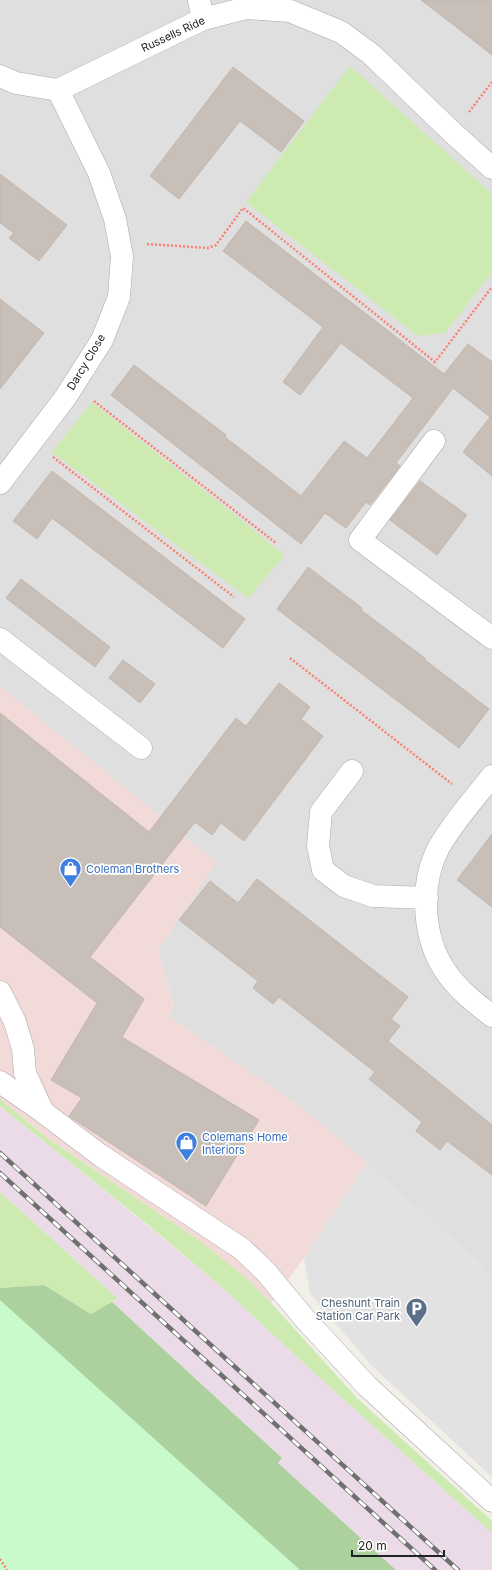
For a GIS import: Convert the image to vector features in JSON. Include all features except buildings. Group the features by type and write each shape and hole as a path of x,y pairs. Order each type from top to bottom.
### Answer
{"street":[{"name":"Russells Ride","path":"58,90 201,10 246,8 290,11 341,32 371,54 453,133 492,168"},
{"path":"0,76 16,83 58,90"},
{"name":"Darcy Close","path":"0,483 73,384 102,340 119,297 122,256 115,219 99,173 58,90"},
{"path":"434,440 360,540 492,638"},
{"path":"0,639 141,748"},
{"path":"352,771 321,812 318,846 323,870 344,886 373,896 427,898"},
{"path":"492,776 449,830 439,848 432,864 428,880 427,898 427,916 430,935 444,970 458,987 492,1016"},
{"path":"0,992 15,1022 23,1049 25,1073 43,1112"},
{"path":"0,1082 100,1155 242,1250 266,1272 305,1319 367,1386 492,1501"}],"path":[{"path":"453,133 492,82"},
{"path":"120,247 149,244 208,248 216,245 243,208 435,362 492,287"},
{"path":"73,384 276,543"},
{"path":"32,441 234,597"},
{"path":"290,658 473,800"},
{"path":"0,1560 7,1570"}],"shaded area":[{"path":"0,0 492,0 492,1280 477,1260 304,1109 168,1016 174,1007 158,950 216,862 0,686"},
{"path":"0,686 216,862 158,950 174,1008 168,1016 304,1109 367,1163 304,1258 271,1303 244,1276 196,1238 47,1138 0,1099"},
{"path":"0,1106 224,1289 311,1370 492,1533 492,1570 396,1570 278,1463 282,1458 112,1302 117,1298 0,1192"},
{"name":"Cheshunt Train Station Car Park","path":"367,1163 477,1260 492,1280 492,1477 371,1365 310,1293 304,1258"}],"green space":[{"path":"350,66 492,194 492,272 445,333 418,336 246,202"},
{"path":"92,402 285,555 248,598 52,452"},
{"path":"0,1099 47,1138 196,1238 244,1276 271,1303 358,1399 492,1521 492,1533 311,1370 224,1289 153,1229 0,1106"},
{"path":"0,1192 117,1298 91,1314 44,1285 0,1288"},
{"path":"44,1285 91,1314 112,1302 282,1458 278,1463 396,1570 28,1570 0,1529 0,1288"},
{"path":"0,1300 300,1570 0,1570"}],"railway":[{"path":"0,1153 458,1570"},
{"path":"0,1173 435,1570"}],"place":[{"name":"Coleman Brothers","path":"71,888"},
{"name":"Colemans Home Interiors","path":"187,1162"},
{"name":"Cheshunt Train Station Car Park","path":"416,1328"}]}
